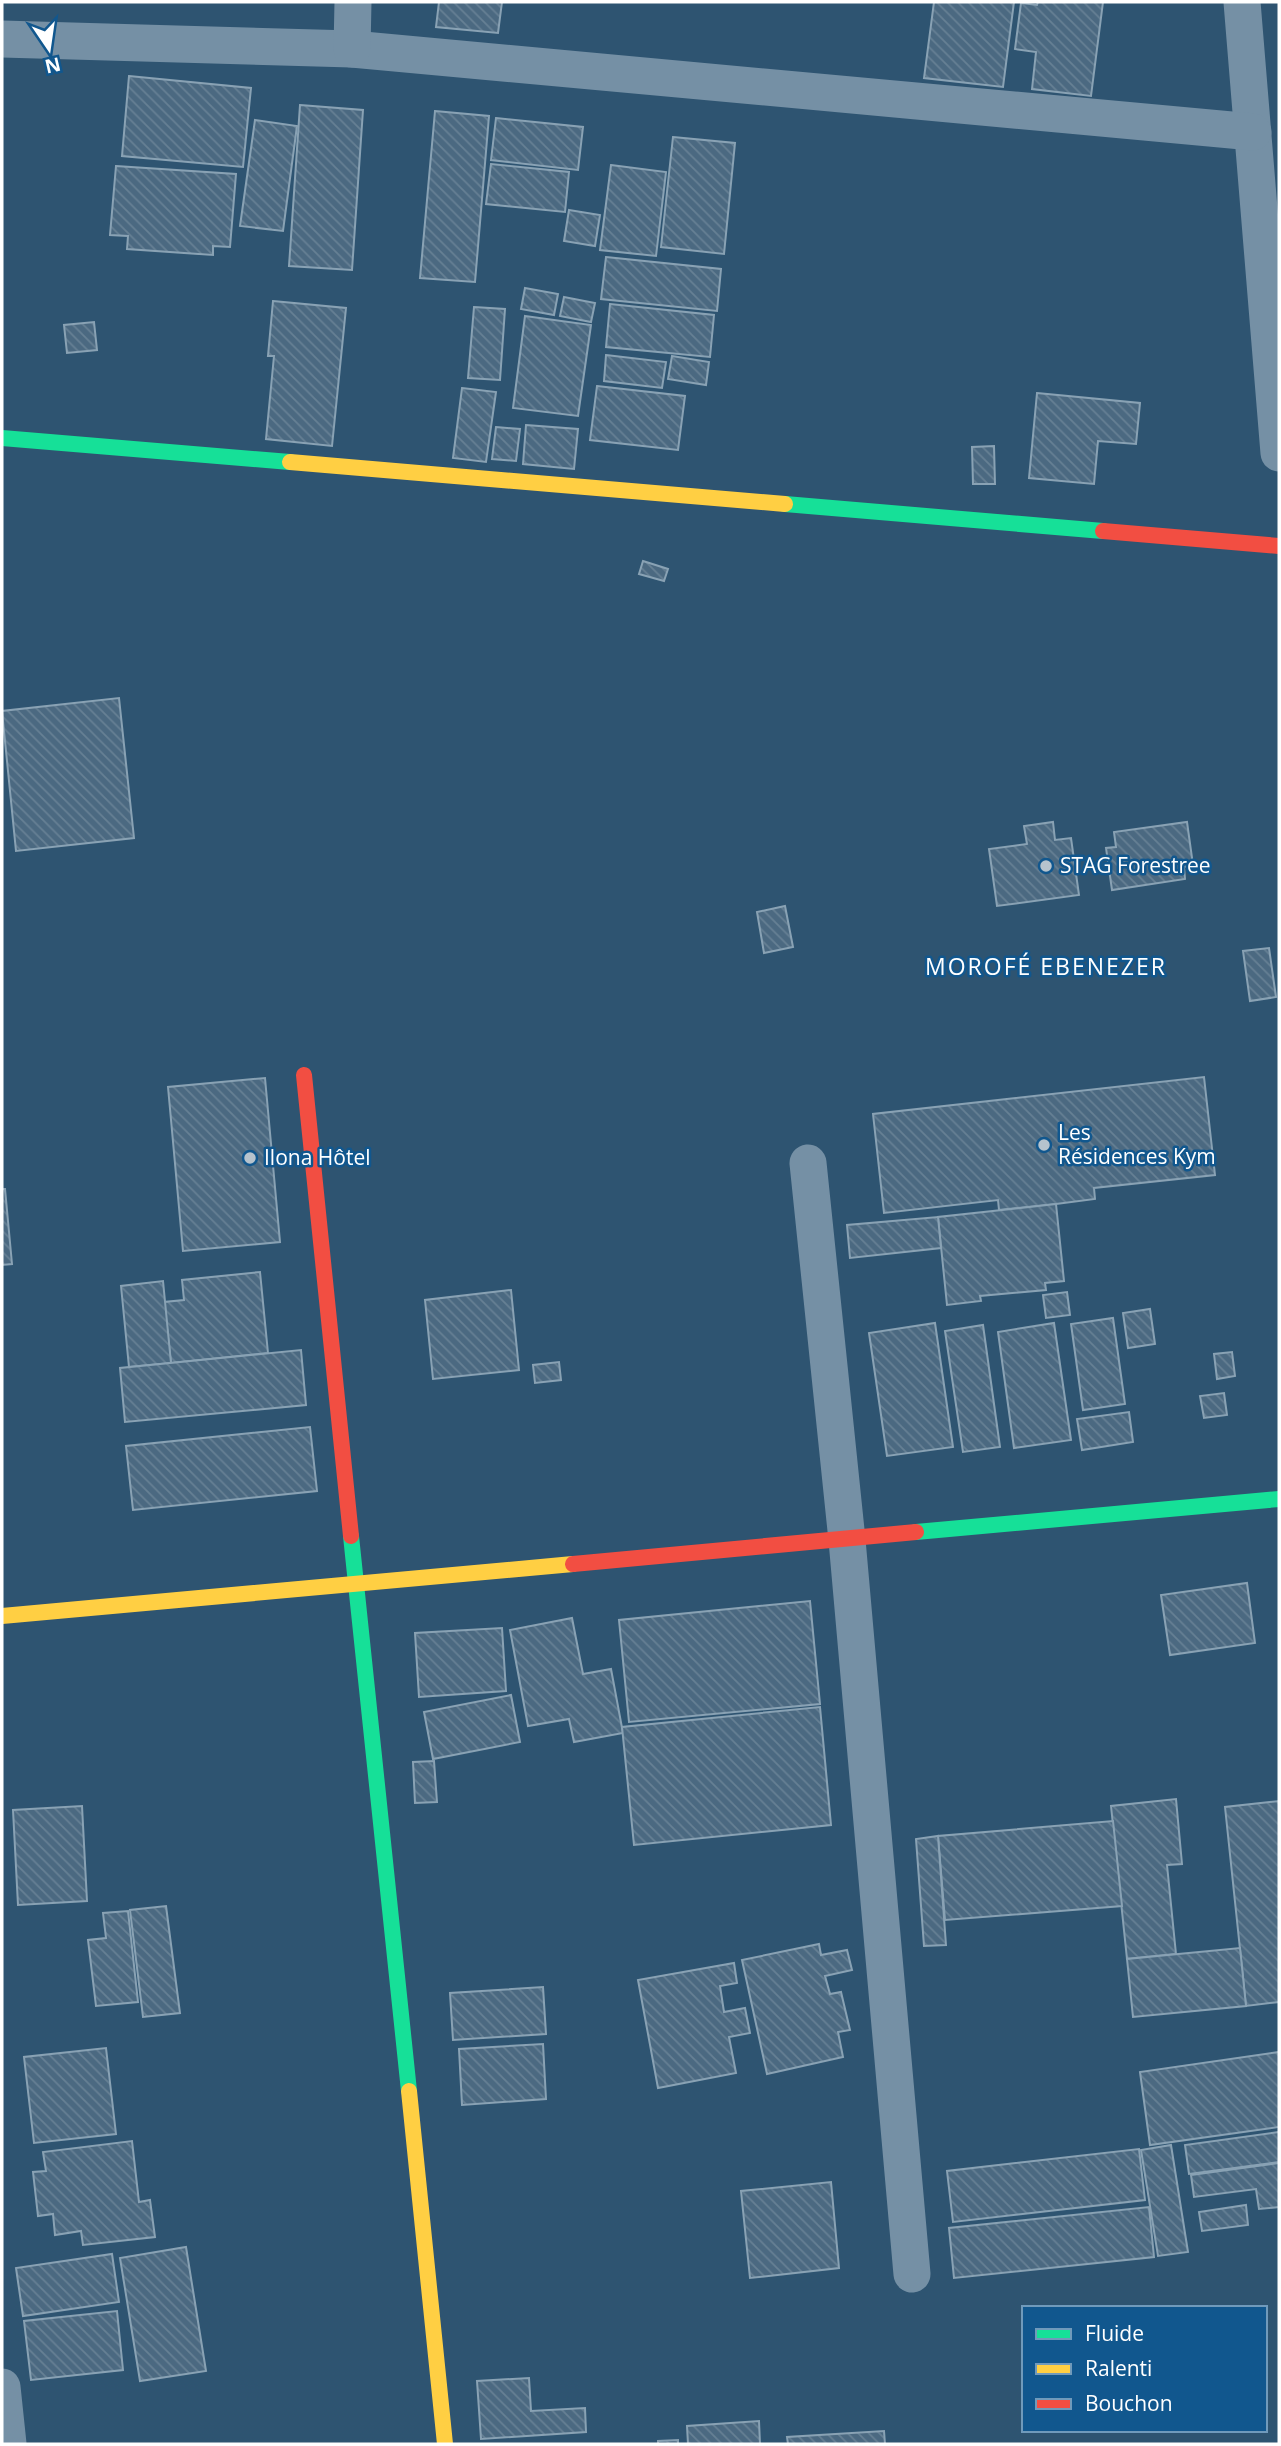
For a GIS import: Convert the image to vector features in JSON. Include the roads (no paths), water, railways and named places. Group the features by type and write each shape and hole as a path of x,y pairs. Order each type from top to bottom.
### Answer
{"street":[{"path":"352,49 353,2"},
{"path":"1242,2 1262,156 1279,453"},
{"path":"2,39 352,49 1262,156"},
{"path":"2,438 1279,546"},
{"path":"304,1074 445,2444"},
{"path":"808,1163 847,1539 912,2274"},
{"path":"2,1616 1279,1499"},
{"path":"2,2387 8,2444"}],"place":[{"name":"STAG Forestree","path":"1046,866"},
{"name":"Les Résidences Kym","path":"1044,1145"},
{"name":"Ilona Hôtel","path":"250,1158"}],"district":[{"name":"MOROFÉ EBENEZER","path":"1046,967"}]}
